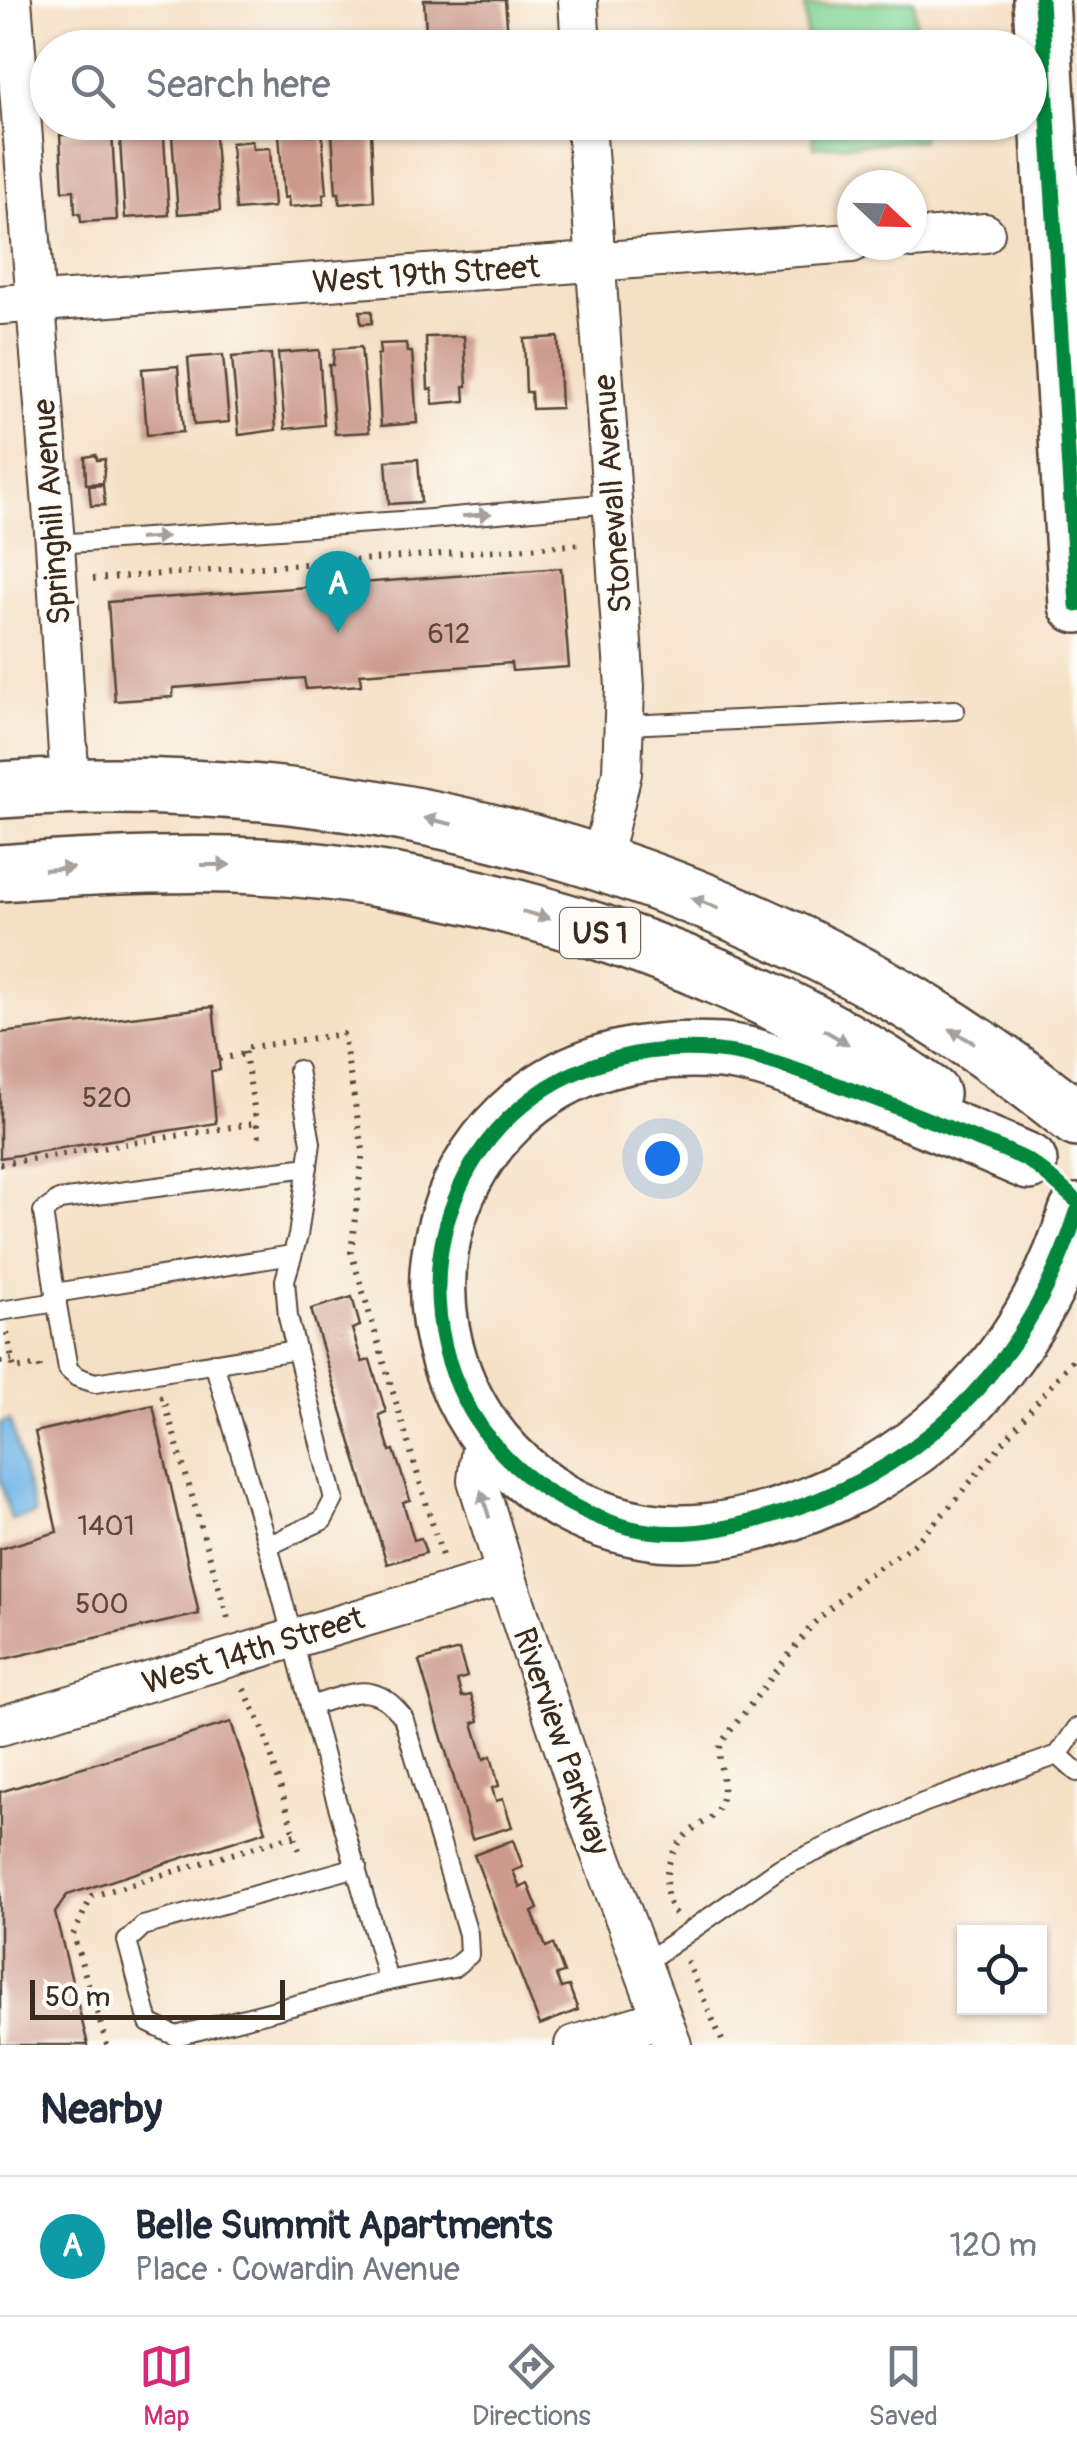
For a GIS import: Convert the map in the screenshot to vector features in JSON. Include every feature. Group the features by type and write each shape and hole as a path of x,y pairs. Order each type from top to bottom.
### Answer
{"main road":[{"path":"1041,0 1043,30"},
{"path":"1073,0 1077,58"},
{"path":"1047,101 1077,604"},
{"path":"0,765 70,785"},
{"name":"US 1","path":"0,790 70,785 184,786 282,794 403,812 521,840 600,864 756,923 882,988 972,1042 1060,1105"},
{"name":"US 1","path":"0,873 118,865 238,866 360,876 478,900 595,931 708,972 814,1023 916,1083 1030,1162 1077,1201"},
{"path":"1030,1162 904,1109 750,1056 647,1052 583,1067 524,1104 494,1133 472,1161 455,1195 442,1236 438,1311 442,1338 462,1399 483,1432 510,1462 545,1490 584,1512 646,1530 712,1531 822,1500 868,1477 921,1442 950,1418 999,1366 1044,1297 1077,1212"}],"street":[{"name":"Springhill Avenue","path":"12,0 8,67 17,304 55,544 70,785"},
{"path":"578,0 580,30"},
{"name":"Stonewall Avenue","path":"587,140 626,725 622,773 600,864"},
{"path":"927,237 985,233"},
{"name":"West 19th Street","path":"17,304 837,244"},
{"name":"Riverview Parkway","path":"483,1432 477,1480 640,1966 666,2032"},
{"name":"West 14th Street","path":"0,1726 506,1574"},
{"path":"574,2045 666,2032"}],"lane":[{"path":"55,544 430,519 612,502"},
{"path":"626,725 955,710"},
{"path":"268,1546 323,1520 334,1499 288,1317 285,1280 311,1144 298,1070"},
{"path":"296,1350 95,1383 76,1377 68,1369 43,1212 59,1200 308,1167"},
{"path":"3,1319 56,1297 292,1255"},
{"path":"214,1364 388,1981"},
{"path":"310,1706 365,1690 389,1698 403,1717 468,1934 469,1955 452,1968 176,2036 149,2023 127,1941 143,1926 357,1868"},
{"path":"640,1966 780,1868 923,1802 1058,1755 1077,1728"},
{"path":"1058,1755 1077,1772"}],"path":[{"path":"93,579 376,555 585,544"},
{"path":"259,1137 244,1048 343,1034 363,1150 351,1252 442,1556"},
{"path":"219,1059 245,1054"},
{"path":"0,1164 256,1123"},
{"path":"3,1319 14,1369 39,1365 44,1375"},
{"path":"724,2045 684,1954 688,1933 667,1904 672,1850 687,1833 709,1821 720,1806 724,1784 717,1761 720,1743 812,1625 862,1579 913,1546 1077,1354"},
{"path":"0,1362 12,1360"},
{"path":"145,1400 163,1398 234,1636"},
{"path":"244,1688 264,1731 302,1862 312,1859"}],"green space":[{"path":"914,0 916,30 806,30 805,7"},
{"path":"814,140 922,140 814,147"}],"water":[{"path":"10,1420 35,1514 11,1520 0,1479 0,1423"}],"building":[{"path":"424,0 505,0 508,30 426,30"},
{"path":"60,140 112,140 117,220 81,222 80,213 75,214 74,190 63,191"},
{"path":"120,140 164,140 169,215 125,218"},
{"path":"172,140 215,140 220,211 178,214"},
{"path":"279,140 322,140 327,193 323,194 324,204 289,207 288,197 284,198"},
{"path":"332,140 371,140 374,201 340,204"},
{"path":"252,141 253,149 270,148 274,207 236,210 231,143"},
{"path":"360,311 372,311 372,323 361,324"},
{"path":"464,336 465,401 433,404 432,389 428,389 426,337"},
{"path":"558,337 561,408 532,409 531,392 526,392 524,339"},
{"path":"406,343 407,352 412,352 417,423 381,426 379,344"},
{"path":"361,347 369,432 335,434 329,365 333,365 334,349"},
{"path":"319,350 324,425 285,429 278,353"},
{"path":"271,354 276,430 239,435 232,357"},
{"path":"223,355 229,422 194,425 188,358"},
{"path":"178,366 183,432 147,435 142,369"},
{"path":"96,455 97,460 105,459 103,483 86,484 85,457"},
{"path":"418,459 421,502 389,504 386,461"},
{"path":"103,485 105,505 91,506 89,486"},
{"path":"561,568 569,667 512,671 511,663 360,674 361,685 306,689 304,678 173,688 173,697 115,701 108,602"},
{"path":"213,1007 220,1070 211,1071 216,1123 0,1158 0,1033"},
{"path":"352,1297 360,1326 352,1329 362,1362 370,1360 386,1412 379,1415 410,1500 403,1502 414,1540 421,1538 426,1553 387,1564 311,1309"},
{"path":"153,1405 199,1614 0,1660 0,1549 57,1532 35,1432"},
{"path":"459,1650 467,1677 457,1680 462,1697 471,1695 479,1721 473,1723 484,1759 491,1756 499,1786 492,1788 496,1801 503,1799 512,1827 472,1839 419,1661"},
{"path":"231,1722 266,1831 67,1895 55,1913 88,2045 0,2045 0,1792"},
{"path":"513,1840 523,1867 513,1871 520,1888 528,1884 538,1909 532,1912 546,1947 553,1944 564,1973 556,1975 561,1988 569,1986 578,2010 540,2025 474,1855"}],"cycle path":[{"path":"1041,0 1043,30"},
{"path":"1047,101 1077,605"},
{"path":"1077,1201 1017,1155 767,1061 690,1049 609,1060 583,1069 536,1095 491,1138 459,1189 442,1245 438,1302 448,1360 472,1413 509,1460 559,1498 602,1519 648,1531 703,1531 740,1525 844,1489 891,1463 933,1432 1005,1356 1034,1311 1077,1212"}],"place":[{"name":"Belle Summit Apartments","path":"338,633"}]}
